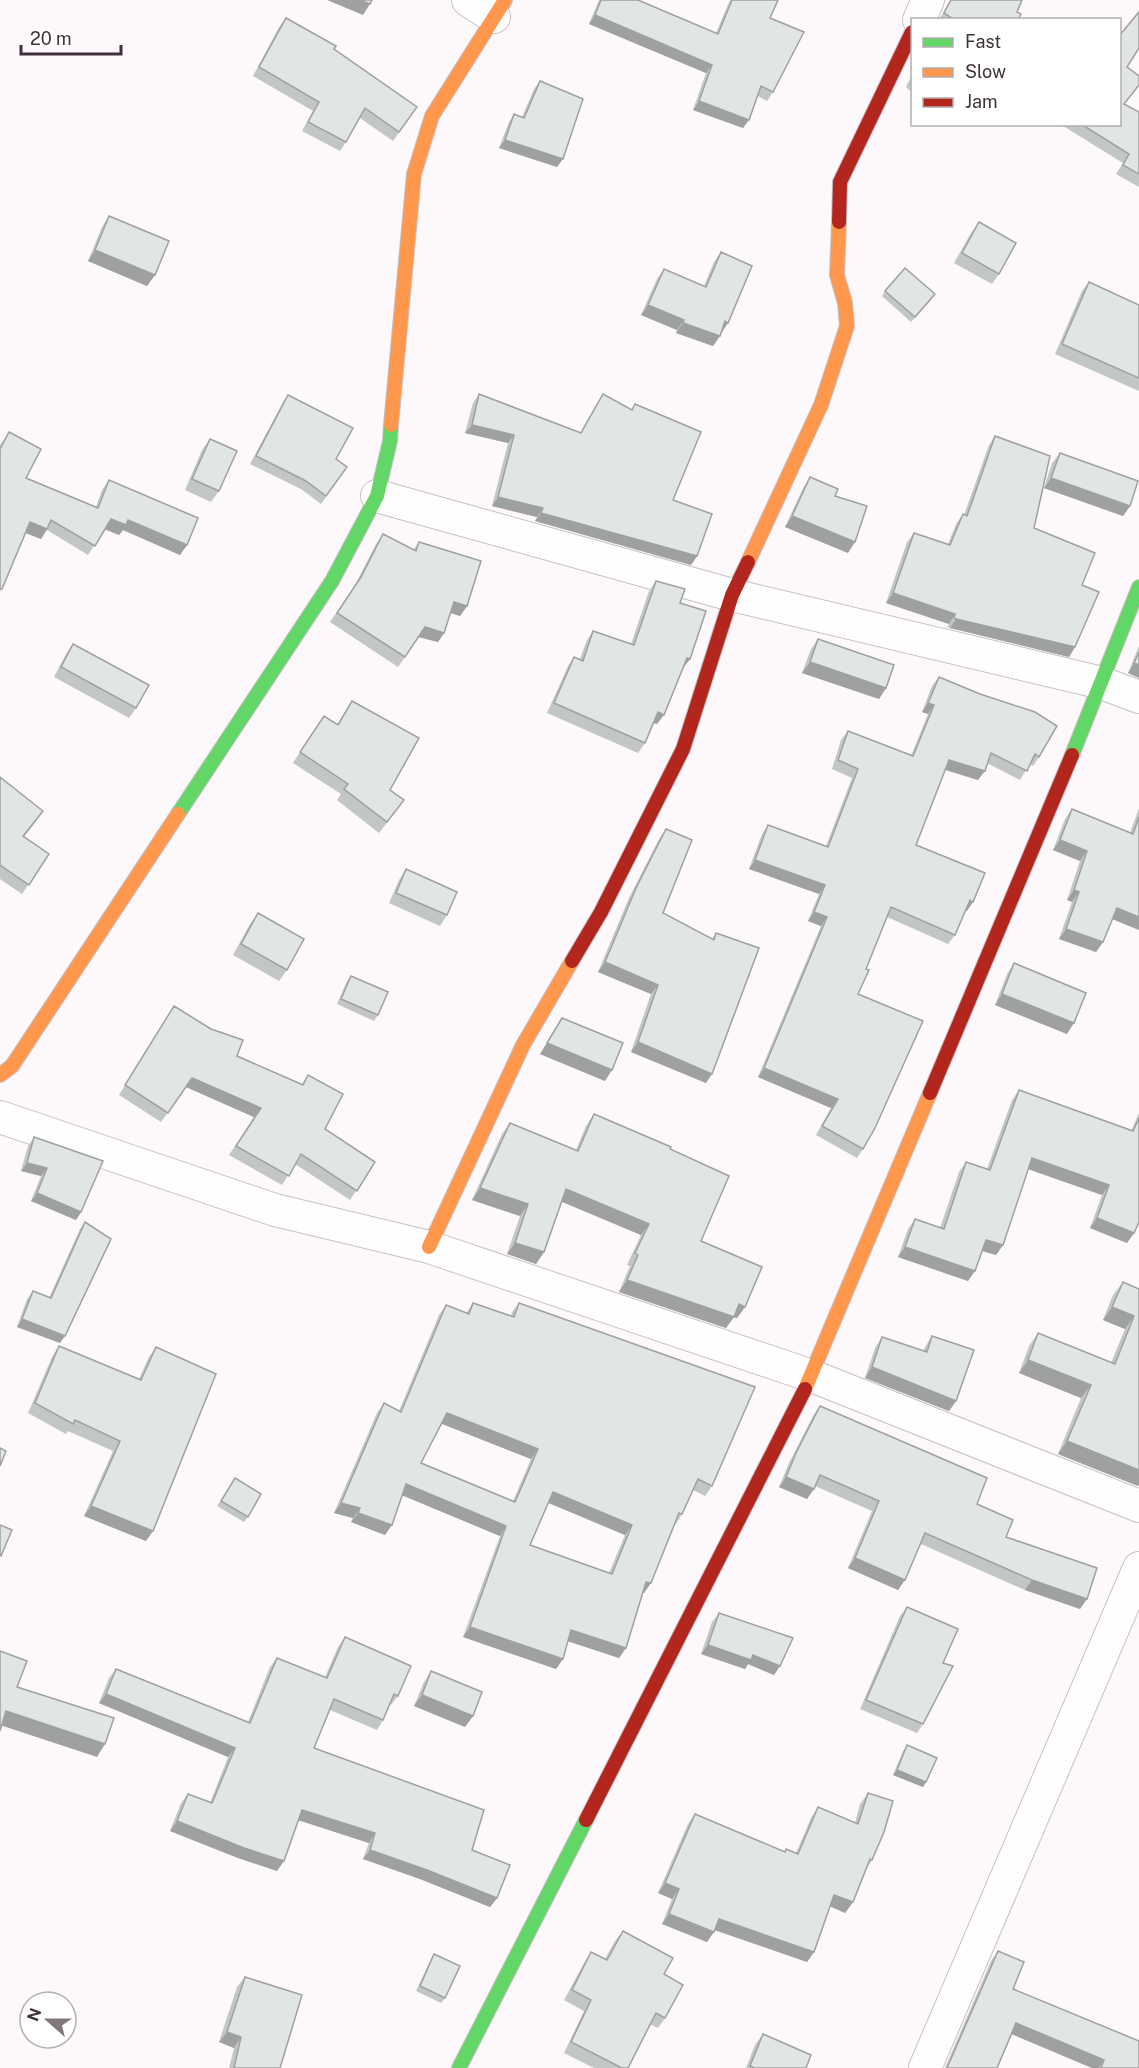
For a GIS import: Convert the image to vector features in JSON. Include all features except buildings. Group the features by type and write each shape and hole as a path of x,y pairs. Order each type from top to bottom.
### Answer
{"street":[{"path":"0,1075 12,1066 332,581 377,496 390,441 414,174 432,116 500,9 468,0"},
{"path":"920,18 928,0"},
{"path":"429,1247 523,1046 601,912 683,749 732,595 821,405 847,326 837,275 840,182 911,34"},
{"path":"377,496 732,595 1102,683 1139,697"},
{"path":"459,2068 812,1377 1102,683 1139,587"},
{"path":"0,1117 275,1210 429,1247 812,1377 1139,1506"},
{"path":"926,2068 1139,1568"}],"traffic: fast":[{"path":"178,814 332,581 377,496 390,441 391,425"},
{"path":"1072,755 1139,587"},
{"path":"459,2068 586,1820"}],"traffic: slow":[{"path":"391,425 414,174 432,116 505,0"},
{"path":"748,562 821,405 847,326 845,303 837,275 839,222"},
{"path":"0,1075 12,1066 178,814"},
{"path":"429,1247 523,1045 572,961"},
{"path":"805,1389 930,1093"}],"traffic: jam":[{"path":"839,222 840,182 911,34"},
{"path":"572,961 601,912 683,749 732,595 748,562"},
{"path":"930,1093 1072,755"},
{"path":"586,1820 805,1389"}]}
